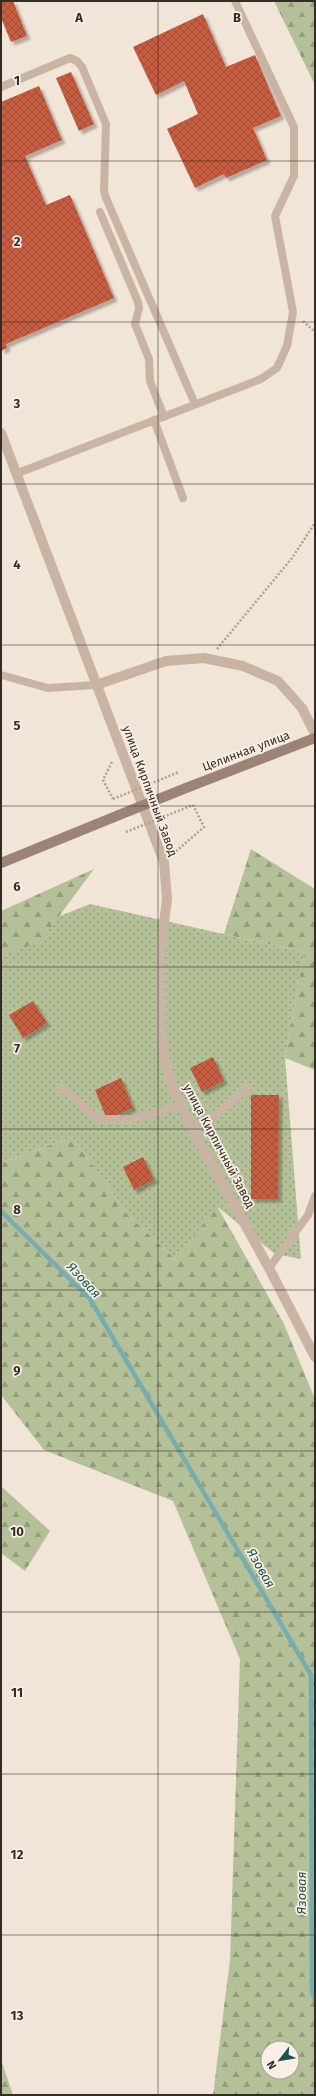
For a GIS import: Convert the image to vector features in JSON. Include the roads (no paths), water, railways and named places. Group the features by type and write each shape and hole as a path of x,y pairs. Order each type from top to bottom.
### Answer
{"main road":[{"name":"Целинная улица","path":"1,862 315,738"}],"street":[{"name":"улица Кирпичный Завод","path":"1,433 18,473 96,685 164,862 167,899 160,955 161,1037 169,1078 192,1129 269,1268 315,1357"},
{"path":"96,685 166,661 204,658 243,666 278,681 302,708 315,734"}],"lane":[{"path":"18,473 261,379 277,368 287,346 293,312 275,216 294,176 294,127 235,1"},
{"path":"1,87 70,58 77,61 82,67 106,124 104,191 106,198 195,404"},
{"path":"100,212 138,302 135,324 149,359 150,381 164,417"},
{"path":"154,420 183,498"},
{"path":"1,675 48,688 96,685"},
{"path":"61,1088 99,1119 134,1119 181,1105"},
{"path":"192,1129 224,1109 248,1088"},
{"path":"269,1268 308,1215 315,1196"}],"waterway":[{"name":"Язовая","path":"1,1211 90,1299 311,1675 312,1992 315,2000"}]}
